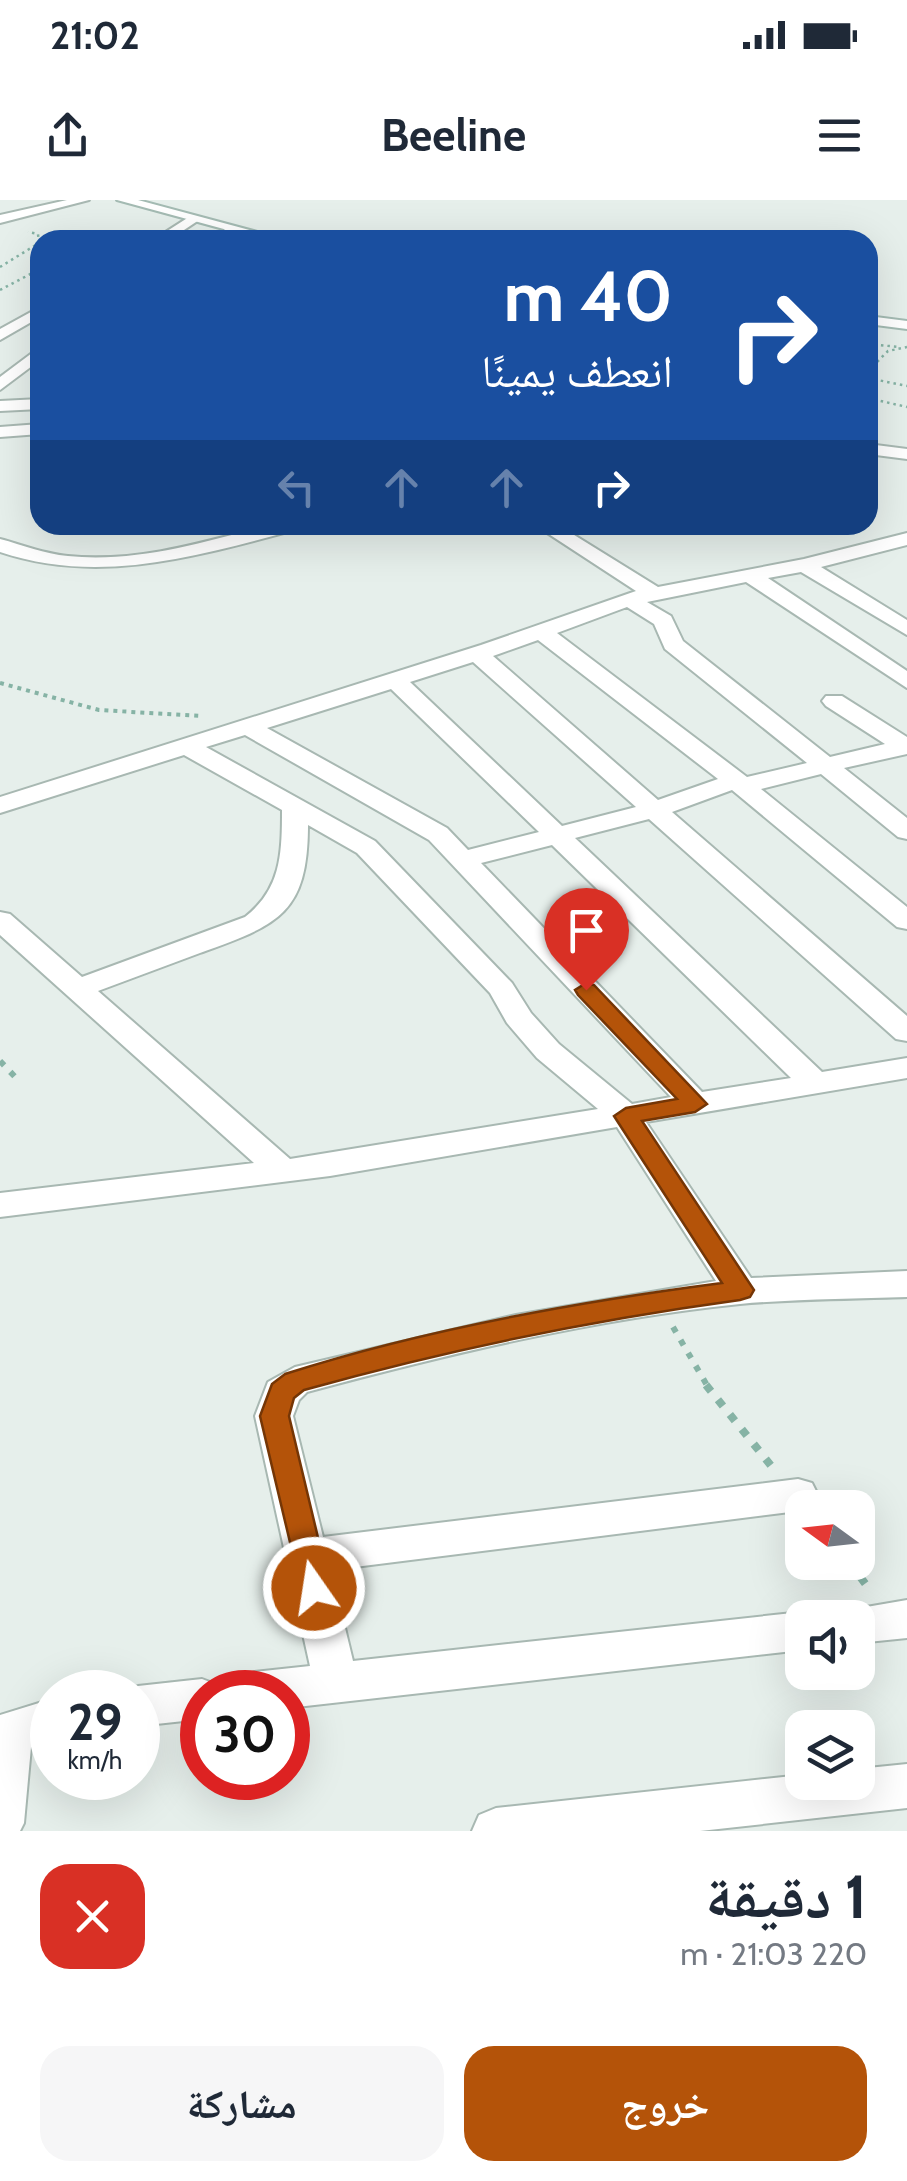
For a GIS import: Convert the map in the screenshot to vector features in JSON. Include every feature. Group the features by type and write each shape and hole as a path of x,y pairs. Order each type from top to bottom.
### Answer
{"street":[{"path":"0,219 83,200"},
{"path":"123,200 234,230"},
{"path":"177,230 194,220"},
{"path":"0,337 30,318"},
{"path":"878,321 907,324"},
{"path":"0,337 30,336"},
{"path":"1,384 30,360"},
{"path":"1,384 28,382"},
{"path":"0,406 30,404"},
{"path":"0,432 30,430"},
{"path":"878,450 907,454"},
{"path":"0,545 41,561 109,562 188,551 252,535"},
{"path":"559,535 641,596 668,630 673,644 907,831"},
{"path":"0,806 476,654 641,596 804,565 907,539"},
{"path":"804,565 907,630"},
{"path":"749,575 907,681"},
{"path":"542,632 739,784 907,922"},
{"path":"476,654 907,1032"},
{"path":"395,680 562,836 815,1084"},
{"path":"834,700 906,746"},
{"path":"245,726 438,834 695,1104"},
{"path":"186,746 366,848 502,990 518,1017 548,1051 626,1116 740,1290"},
{"path":"463,860 562,836 739,784 906,746"},
{"path":"78,988 256,923 271,913 292,881 296,807"},
{"path":"0,920 282,1171"},
{"path":"0,1205 282,1171 907,1068"},
{"path":"336,1682 274,1416 282,1392 295,1381 412,1349 660,1301 740,1290 907,1284"},
{"path":"307,1556 785,1497"},
{"path":"875,1622 907,1618"},
{"path":"310,1685 785,1632"},
{"path":"0,1824 21,1729"},
{"path":"496,1831 905,1791"}],"path":[{"path":"22,232 30,233"},
{"path":"0,268 30,249"},
{"path":"0,283 1,289 30,274"},
{"path":"878,345 906,349"},
{"path":"878,361 893,350 906,349"},
{"path":"878,380 907,386"},
{"path":"878,400 907,407"},
{"path":"0,683 77,708 129,715 202,716"},
{"path":"0,1061 18,1080"},
{"path":"660,1301 685,1352 730,1418 794,1490"}],"route":[{"path":"314,1588 274,1416 275,1403 295,1381 412,1349 660,1301 740,1290 626,1116 695,1104 586,990"}]}
